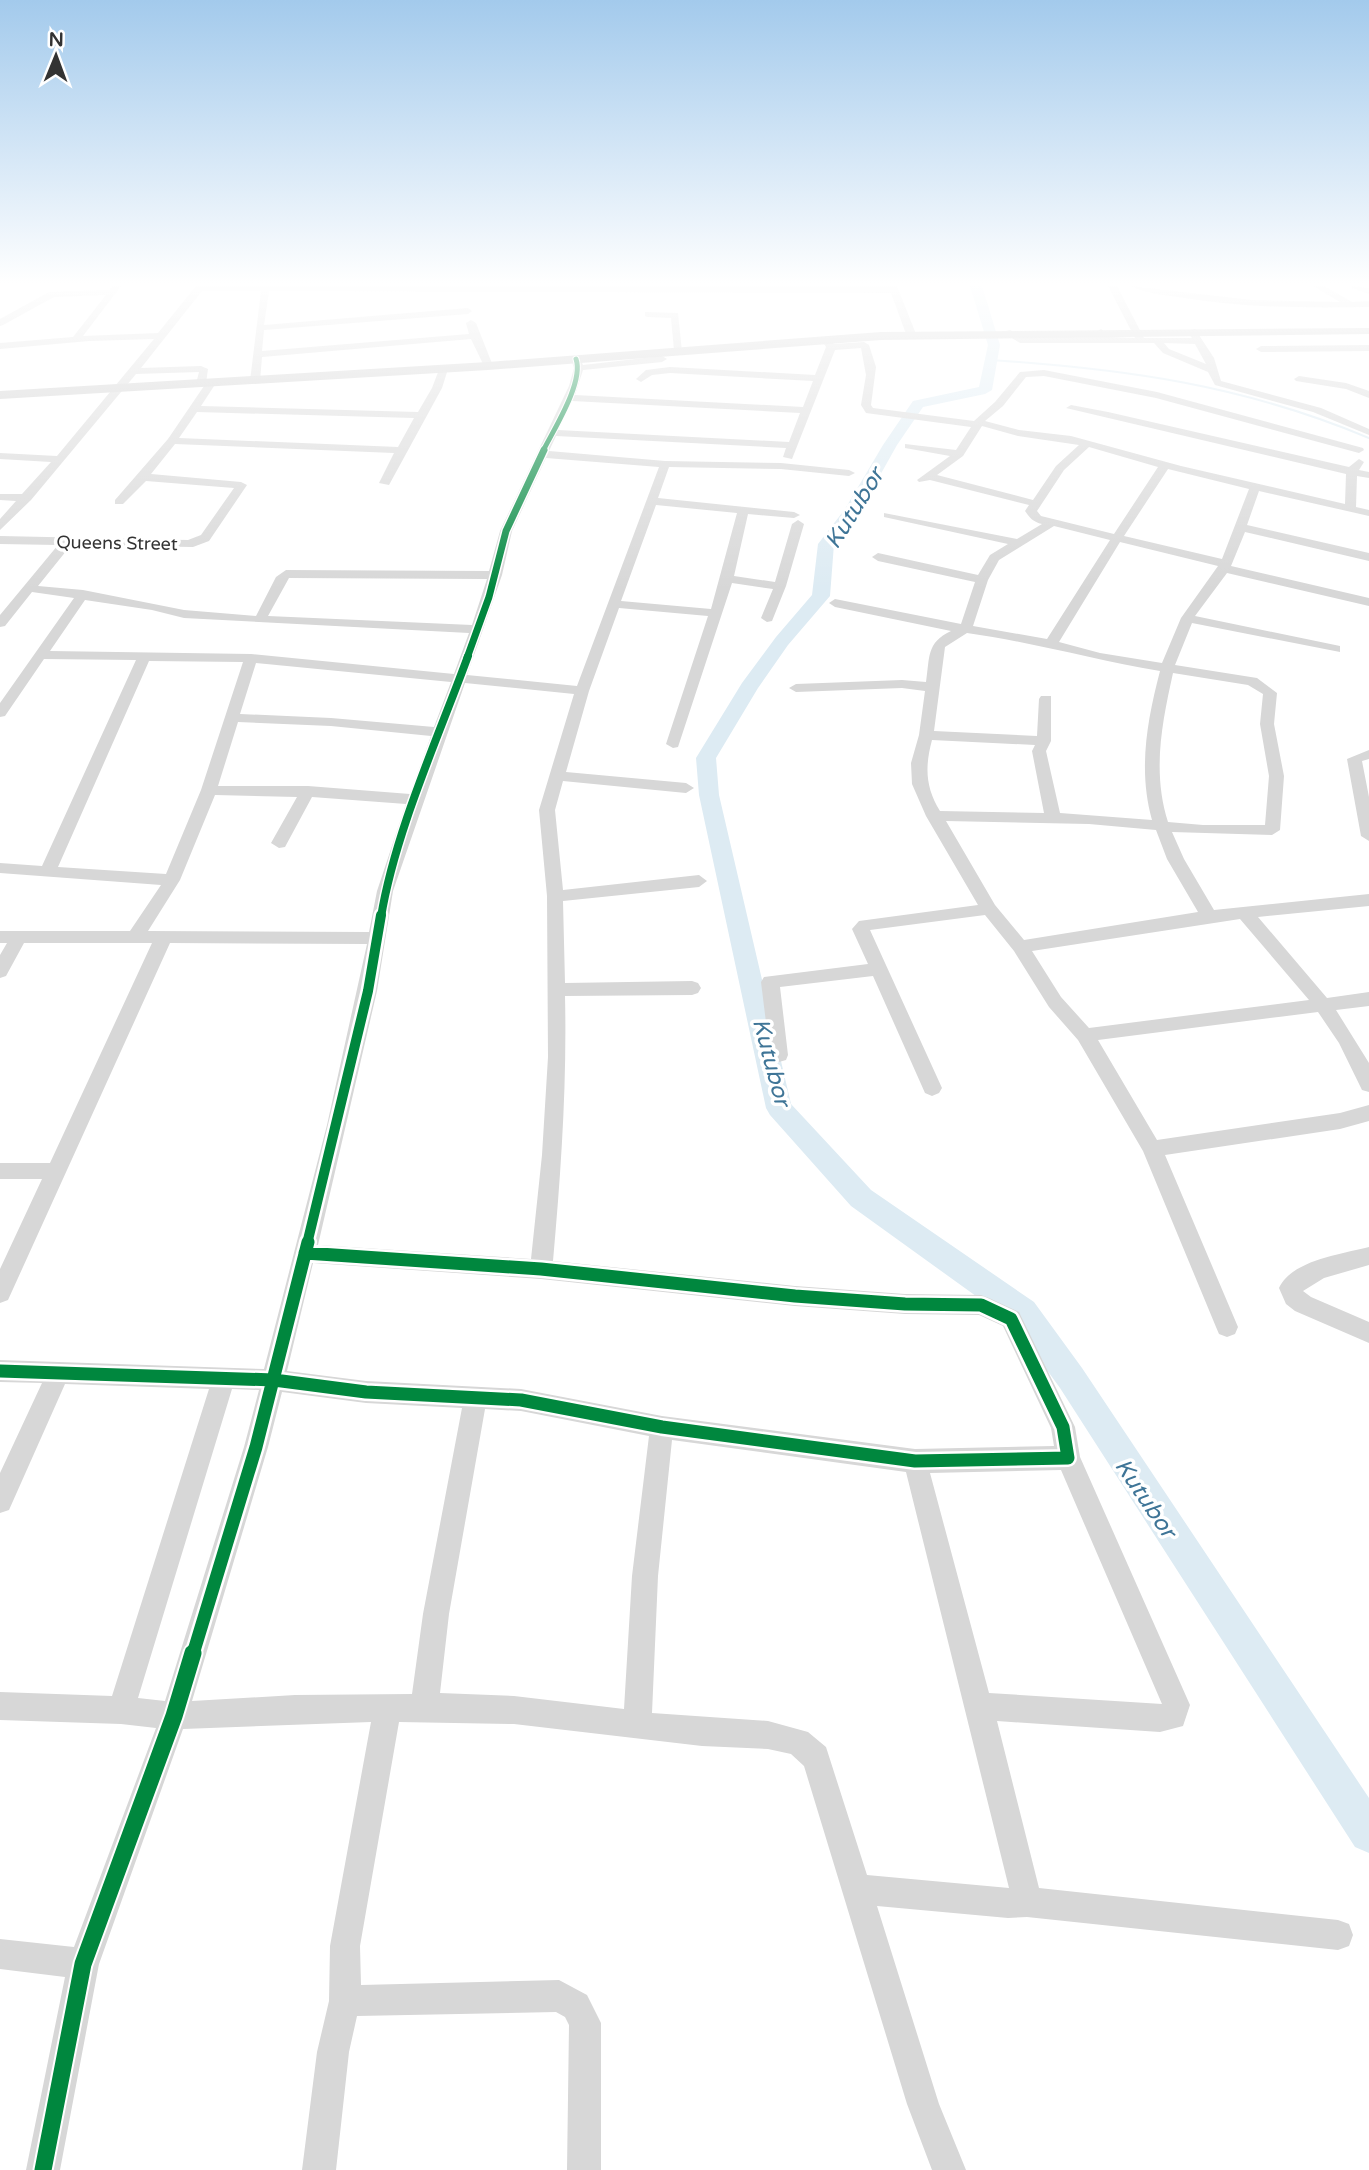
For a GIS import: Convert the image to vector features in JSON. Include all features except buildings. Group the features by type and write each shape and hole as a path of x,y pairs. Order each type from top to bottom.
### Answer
{"main road":[{"path":"0,396 136,387"}],"street":[{"path":"119,502 172,442 195,409 205,387"},
{"path":"385,483 437,387"},
{"path":"43,2170 83,1964 174,1716 274,1380 368,990 385,891 496,575 506,531 571,387"},
{"path":"782,466 816,387"},
{"path":"871,387 867,409 979,423 1018,433 1056,437 1369,513"},
{"path":"1012,387 979,423 959,454 925,478 1037,504"},
{"path":"1056,437 1084,387"},
{"path":"1115,387 1365,442"},
{"path":"1231,387 1317,410 1365,442"},
{"path":"0,526 120,388"},
{"path":"1317,410 1367,389"},
{"path":"568,398 805,410"},
{"path":"195,409 421,415"},
{"path":"1067,416 1162,426 1369,474"},
{"path":"551,433 793,445"},
{"path":"172,442 401,450"},
{"path":"1350,509 1352,471 1359,461 1365,442"},
{"path":"1086,444 1060,468 1031,511 1033,515 1051,523 1369,602"},
{"path":"909,446 959,454"},
{"path":"541,454 665,464 782,466 849,473"},
{"path":"0,456 60,459"},
{"path":"541,1269 552,1155 557,1057 555,896 547,810 582,691 665,464"},
{"path":"1052,642 1090,577 1118,539 1165,465"},
{"name":"Queens Street","path":"0,540 199,542 205,538 241,485 143,477"},
{"path":"1209,916 1177,865 1152,790 1151,752 1167,666 1187,618 1225,566 1255,487"},
{"path":"0,497 27,498"},
{"path":"653,501 796,519 780,586 767,618"},
{"path":"673,744 727,579 743,511"},
{"path":"888,515 1016,542"},
{"path":"1051,523 1033,536 1016,542 994,558 982,580 966,628 943,640 938,646 926,735 918,763 920,784 934,816 989,909 1020,947 1055,1002 1085,1035 1152,1149 1227,1327"},
{"path":"1238,527 1369,556"},
{"path":"0,623 67,542"},
{"path":"878,557 982,580"},
{"path":"260,620 286,574 496,575"},
{"path":"727,579 780,586"},
{"path":"28,588 83,594 184,614 260,620 477,629"},
{"path":"0,713 83,594"},
{"path":"835,603 937,625 1052,642 1098,657 1252,681 1270,693 1265,718 1269,747 1277,771 1272,830 1203,830 1053,818 934,816"},
{"path":"612,604 715,613"},
{"path":"1187,618 1335,649"},
{"path":"40,655 251,658 582,691"},
{"path":"48,871 145,655"},
{"path":"135,938 172,880 209,790 251,658"},
{"path":"796,688 902,684 931,687"},
{"path":"1046,699 1044,741 1039,751 1053,818"},
{"path":"233,718 331,722 440,732"},
{"path":"926,735 1044,741"},
{"path":"1369,754 1354,759 1369,836"},
{"path":"557,776 686,788"},
{"path":"209,790 308,791 416,800"},
{"path":"279,843 308,791"},
{"path":"0,868 172,880"},
{"path":"555,896 699,881"},
{"path":"1020,947 1209,916 1369,900"},
{"path":"932,1088 860,929 865,925 989,909"},
{"path":"1244,912 1342,1032 1363,1067 1369,1084"},
{"path":"0,972 19,936"},
{"path":"0,937 375,938"},
{"path":"0,1293 163,939"},
{"path":"779,1055 770,982 878,969"},
{"path":"556,990 692,988"},
{"path":"1085,1035 1369,999"},
{"path":"1152,1149 1340,1122 1369,1113"},
{"path":"0,1171 55,1171"},
{"path":"305,1253 541,1269 795,1296 905,1304 981,1305 997,1310 1011,1319 1063,1427 1068,1458 1176,1705 1173,1716 1160,1718 979,1706"},
{"path":"1369,1256 1335,1265 1295,1283 1290,1288 1294,1297 1303,1304 1369,1333"},
{"path":"0,1371 274,1380 366,1392 521,1400 662,1427 915,1461 1068,1458"},
{"path":"0,1501 58,1374"},
{"path":"121,1710 224,1380"},
{"path":"422,1709 430,1679 436,1614 476,1396"},
{"path":"638,1725 639,1636 645,1555 662,1427"},
{"path":"915,1461 1027,1902"},
{"path":"0,1706 121,1710 174,1716 387,1707 514,1710 702,1732 768,1735 798,1742 816,1757 923,2104 949,2170"},
{"path":"319,2170 333,2052 345,2001 345,1946 387,1707"},
{"path":"857,1889 1008,1903 1027,1902 1338,1935"},
{"path":"0,1954 83,1964"},
{"path":"345,2001 559,1996 576,2007 585,2022 584,2170"}],"waterway":[{"name":"Kutubor","path":"986,387 985,390 918,404 890,445 852,511 826,544 821,596 782,641 749,687 706,758 709,795 779,1108 861,1198 1023,1312 1071,1378 1369,1833"},
{"path":"1208,387 1276,405 1369,438"}],"cycle path":[{"path":"43,2170 83,1964 174,1716 256,1447 337,1125 368,991 385,891 401,839 489,597 506,531 573,387"},
{"path":"0,1371 274,1380 366,1392 521,1400 662,1427 915,1461 1068,1458 1063,1427 1011,1319 981,1305 905,1304 795,1296 541,1269 305,1253"}]}
